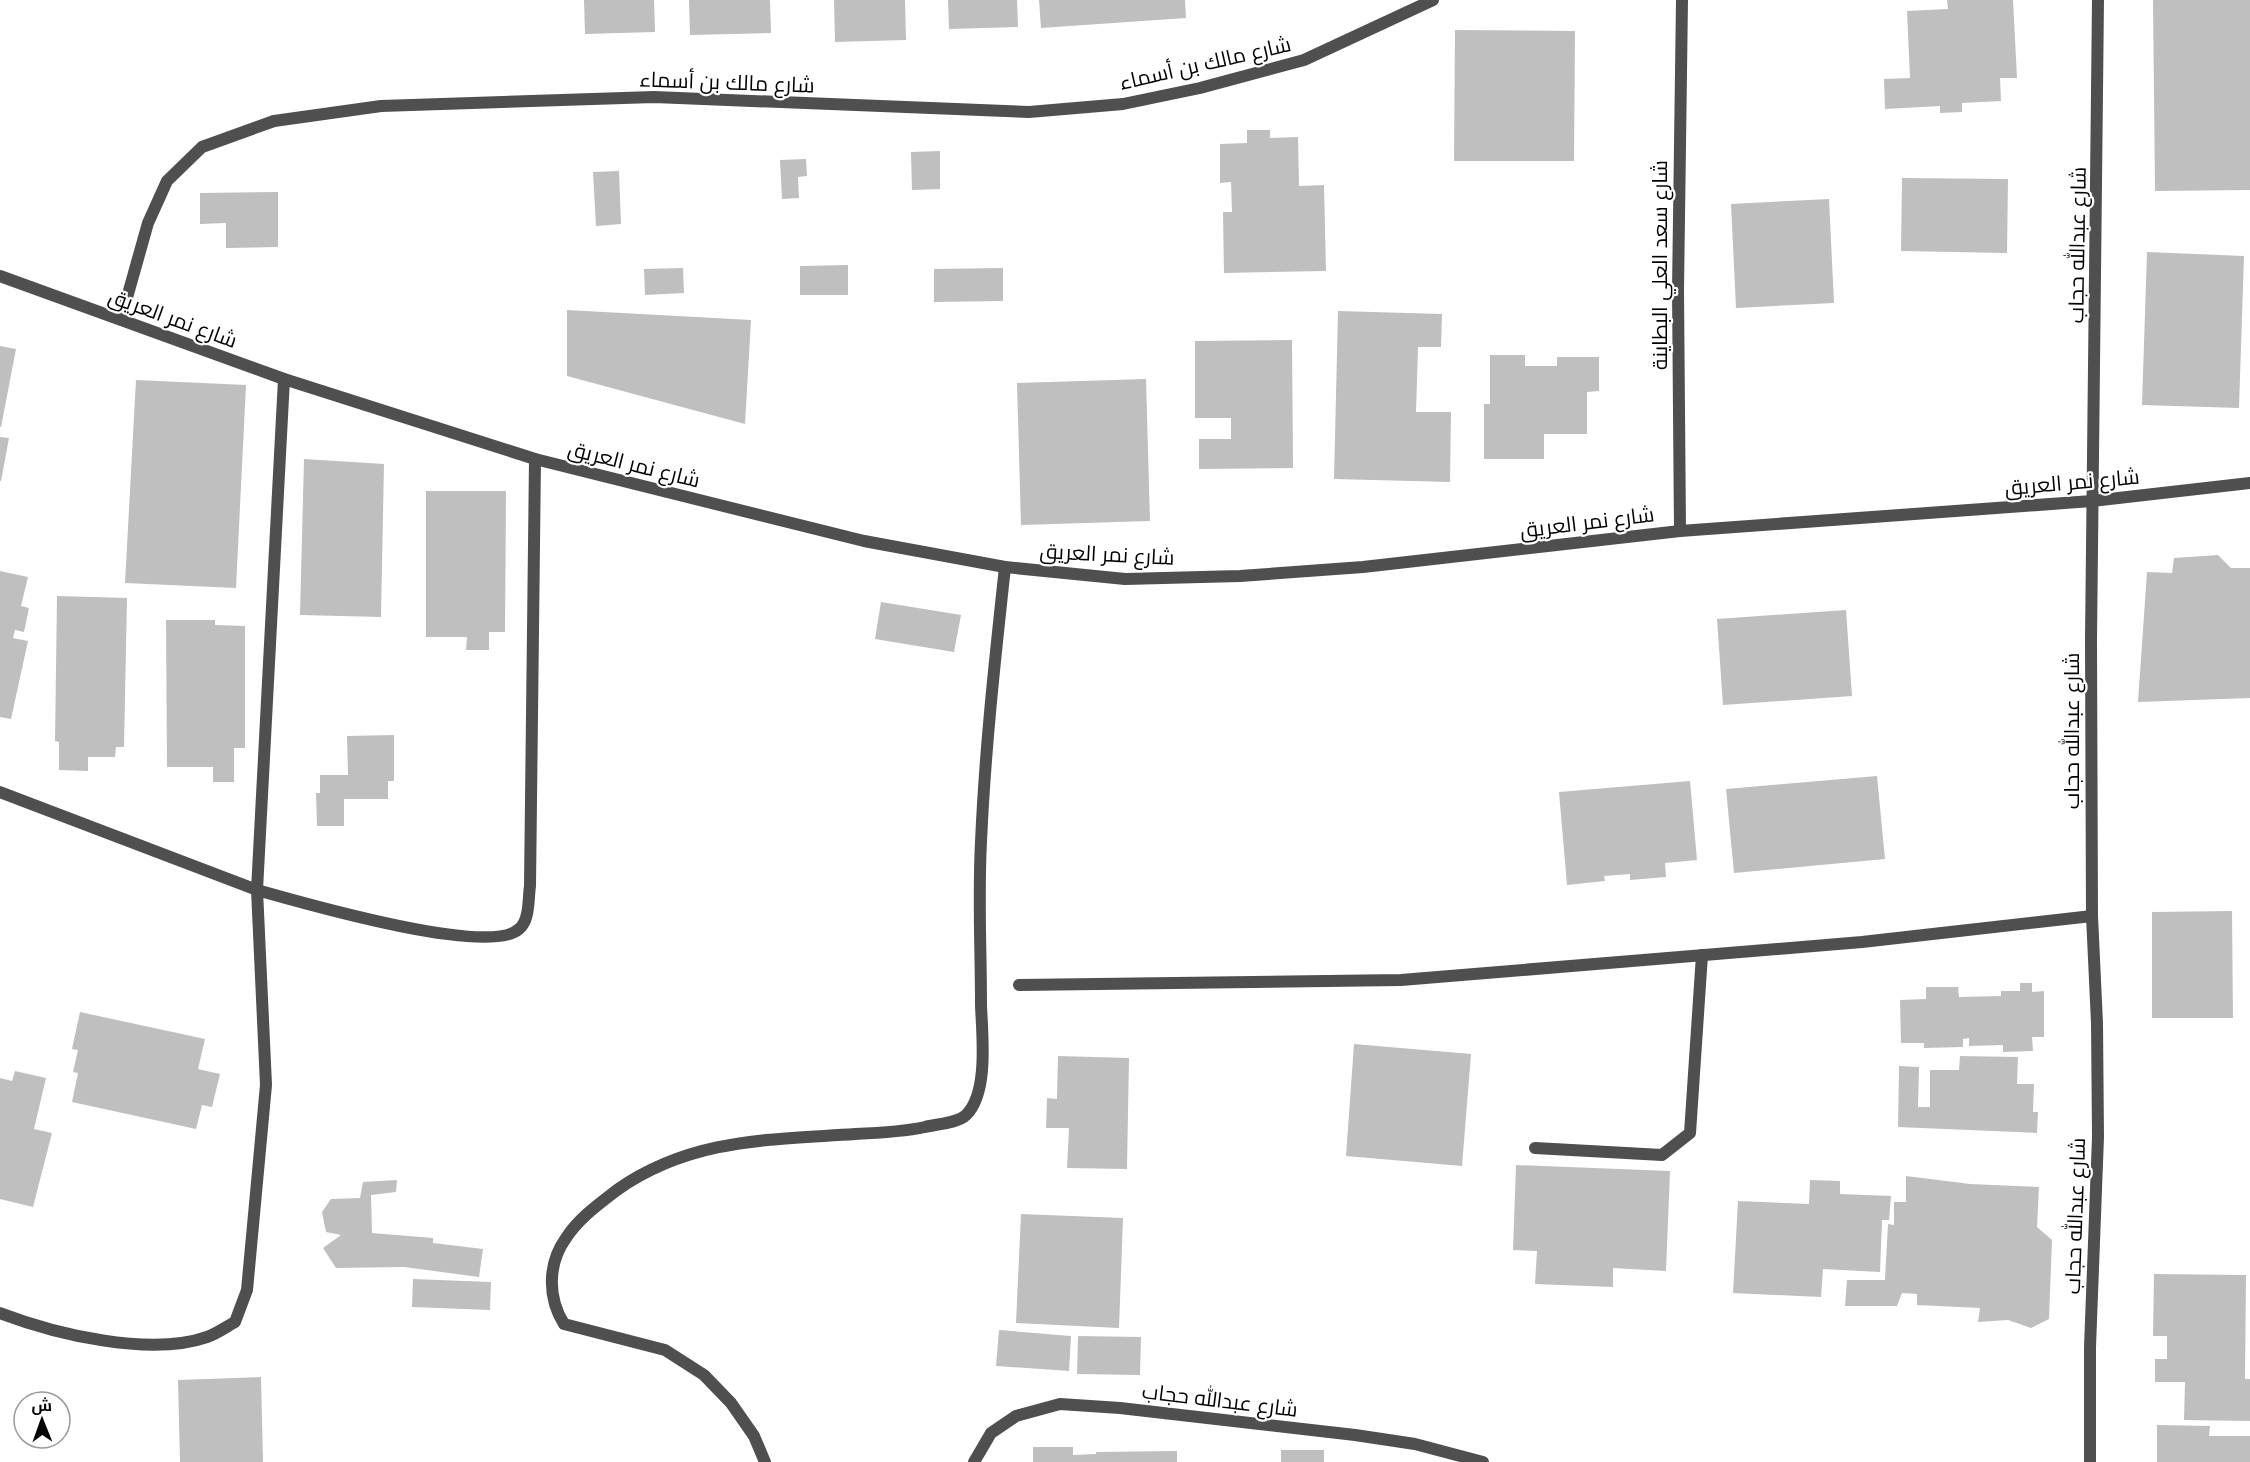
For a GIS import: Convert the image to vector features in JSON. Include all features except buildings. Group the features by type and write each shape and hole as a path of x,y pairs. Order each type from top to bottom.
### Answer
{"street":[{"name":"شارع مالك بن أسماء","path":"121,319 148,223 167,181 202,147 274,121 381,106 620,98 1029,112 1124,104 1200,88 1304,60 1433,0"},
{"name":"شارع سعد العلي البطاينة","path":"1680,531 1678,290 1682,0"},
{"name":"شارع عبدالله حجاب","path":"2090,1462 2090,1347 2098,1137 2097,1023 2092,916 2092,501 2098,0"},
{"name":"شارع نمر العريق","path":"0,276 284,380 535,459 864,541 1005,567 1125,579 1240,576 1375,566 1680,531 2092,501 2250,483"},
{"path":"0,1313 86,1339 183,1343 208,1337 235,1322 247,1290 266,1085 257,890 284,380"},
{"path":"0,792 257,890 359,919 484,938 510,936 521,928 527,916 530,886 535,459"},
{"path":"765,1462 754,1436 731,1403 704,1375 665,1350 564,1324 552,1300 552,1277 557,1250 574,1226 602,1202 638,1175 675,1158 711,1147 751,1141 909,1131 964,1117 975,1103 980,1083 982,1047 980,845 1005,567"},
{"path":"1019,985 1401,980 1862,942 2092,916"},
{"path":"1536,1148 1662,1155 1690,1133 1702,955"},
{"name":"شارع عبدالله حجاب","path":"974,1462 991,1433 1016,1416 1060,1404 1120,1408 1355,1435 1415,1444 1483,1462"}]}
